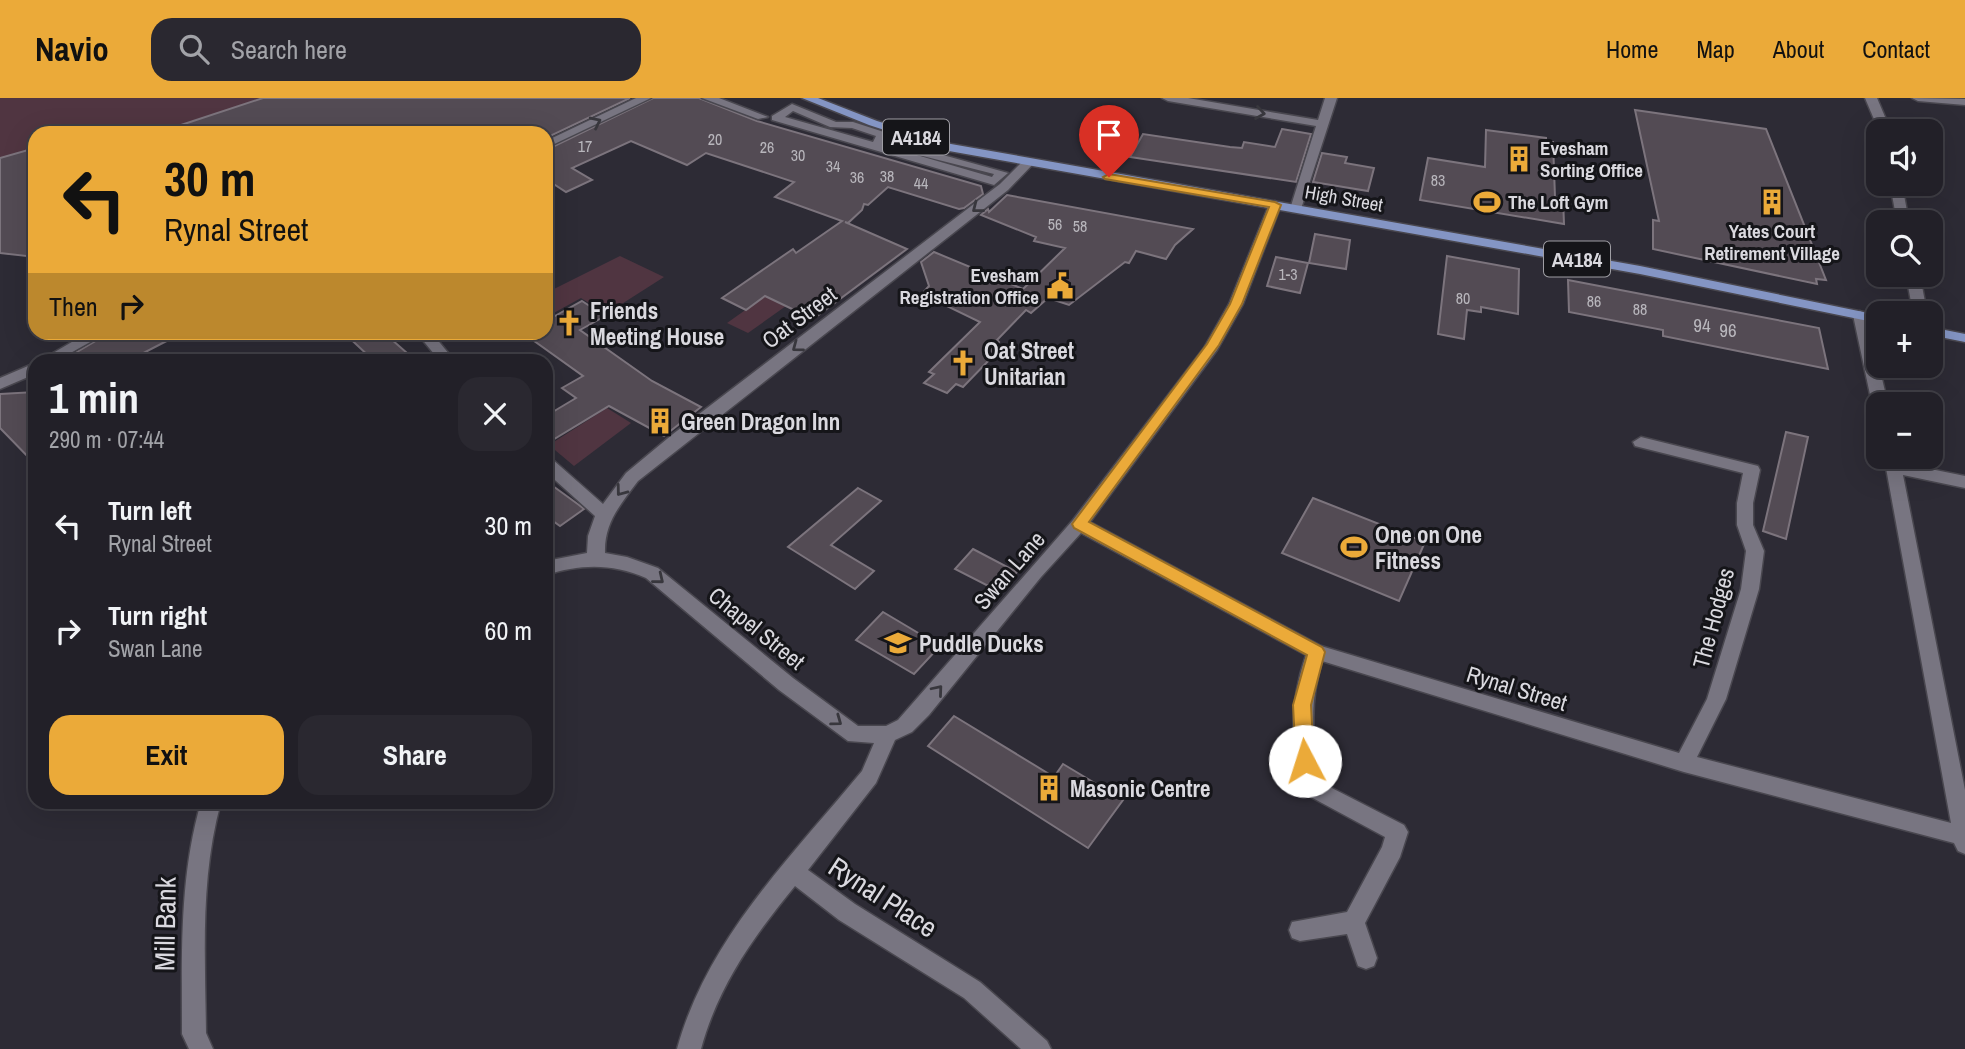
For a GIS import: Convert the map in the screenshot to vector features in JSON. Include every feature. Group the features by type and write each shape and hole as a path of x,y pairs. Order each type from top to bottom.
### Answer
{"main road":[{"name":"High Street","path":"808,98 873,123 949,147 1640,270 1866,316"},
{"path":"1943,334 1965,338"}],"street":[{"path":"553,142 645,98"},
{"path":"708,98 762,117"},
{"path":"1168,98 1322,124"},
{"path":"1296,209 1331,98"},
{"path":"1871,98 1880,119"},
{"path":"1918,98 1965,102"},
{"path":"792,107 834,125 853,125 883,135 878,141 1002,173 994,181 776,118 792,107"},
{"name":"Oat Street","path":"604,514 632,477 679,438 993,195 1028,163"},
{"name":"Swan Lane","path":"888,734 905,726 922,709 1035,572 1079,524 1213,345 1236,304 1275,205"},
{"path":"1860,315 1877,392"},
{"path":"59,354 86,340"},
{"path":"430,340 442,354"},
{"path":"6,382 28,371"},
{"path":"6,382 28,383"},
{"name":"The Hodges","path":"1642,442 1752,470 1745,503 1745,525 1755,551 1750,589 1716,699 1684,763"},
{"path":"553,469 604,514 596,536 596,558 553,567"},
{"path":"1894,469 1964,838"},
{"path":"1918,469 1965,482"},
{"name":"Rynal Street","path":"1079,524 1316,652 1684,763 1964,838"},
{"name":"Chapel Street","path":"596,558 641,567 652,573 786,684 855,735 888,734"},
{"path":"1316,652 1302,705 1305,761 1316,790 1397,832 1392,850 1354,922 1366,958"},
{"name":"Rynal Place","path":"888,734 869,777 793,872 847,912 972,990 1039,1049"},
{"name":"Mill Bank","path":"201,1049 194,1034 193,881 202,828 209,809"},
{"path":"689,1049 695,1023 715,976 741,934 793,872"},
{"path":"1300,930 1354,922"}],"shaded area":[{"path":"0,98 263,98 179,126 28,126 28,150 0,158"},
{"path":"620,256 664,277 606,314 581,298 553,313 553,290"},
{"path":"765,296 786,306 748,333 727,323"},
{"path":"607,408 631,423 574,466 553,448 553,442"}],"building":[{"path":"263,98 630,98 553,135 553,126 178,126"},
{"path":"653,98 699,98 757,121 981,186 983,194 959,209 888,187 868,205 864,204 862,210 848,223 845,222 907,249 813,319 765,296 746,310 722,298 793,249 796,253 842,221 775,197 794,182 706,153 687,165 631,141 572,168 592,180 566,192 553,184 553,147"},
{"name":"Yates Court Retirement Village","path":"1635,110 1766,129 1826,280 1816,279 1817,284 1653,249 1653,220 1659,221"},
{"path":"1282,129 1311,134 1296,182 1130,157 1143,134 1230,147 1242,148 1244,142 1275,147"},
{"path":"1486,130 1546,138 1546,142 1553,142 1555,197 1563,198 1564,224 1420,200 1428,158 1485,167"},
{"path":"28,150 28,256 0,253 0,158"},
{"path":"1322,153 1347,157 1345,163 1374,168 1368,191 1313,182"},
{"path":"1007,195 1193,229 1175,245 1166,259 1136,251 1129,263 1125,262 1069,305 1048,298 1031,313 1026,310 997,340 999,342 990,351 996,353 963,387 956,384 947,393 924,383 934,374 929,372 980,322 922,294 929,286 921,262 934,252 1023,289 1065,248 1034,241 1036,237 981,215 988,209 989,212"},
{"path":"1315,234 1350,240 1346,269 1309,263"},
{"path":"1447,256 1519,269 1518,314 1481,307 1481,312 1467,310 1464,339 1438,334"},
{"path":"1276,257 1308,263 1300,293 1267,286"},
{"path":"1568,280 1819,328 1828,369 1663,336 1663,330 1569,312"},
{"path":"582,301 605,316 580,330 652,381 701,407 664,436 609,406 553,440 553,412 576,398 562,388 583,376 533,340 553,340 553,317"},
{"path":"97,340 169,340 142,354 77,352"},
{"path":"352,340 392,340 408,354 367,354"},
{"path":"28,392 28,457 0,428 0,394"},
{"path":"1786,432 1808,437 1786,539 1763,531"},
{"path":"553,486 584,509 560,526 553,521"},
{"path":"858,488 881,501 831,545 874,571 855,589 788,547"},
{"name":"One on One Fitness","path":"1313,498 1425,542 1399,601 1282,553"},
{"path":"973,549 1017,572 1000,592 955,569"},
{"name":"Puddle Ducks","path":"883,612 940,646 914,674 856,640"},
{"name":"Masonic Centre","path":"954,716 1054,777 1063,764 1123,800 1088,848 928,746"}],"place":[{"name":"Evesham Sorting Office","path":"1519,159"},
{"name":"The Loft Gym","path":"1487,202"},
{"name":"Yates Court Retirement Village","path":"1772,202"},
{"name":"Evesham Registration Office","path":"1060,286"},
{"name":"Friends Meeting House","path":"569,323"},
{"name":"Oat Street Unitarian","path":"963,363"},
{"name":"Green Dragon Inn","path":"660,421"},
{"name":"One on One Fitness","path":"1354,547"},
{"name":"Puddle Ducks","path":"898,643"},
{"name":"Masonic Centre","path":"1049,788"}],"route":[{"path":"1109,177 1275,205 1236,304 1213,345 1079,524 1316,652 1302,705 1305,761"}]}
